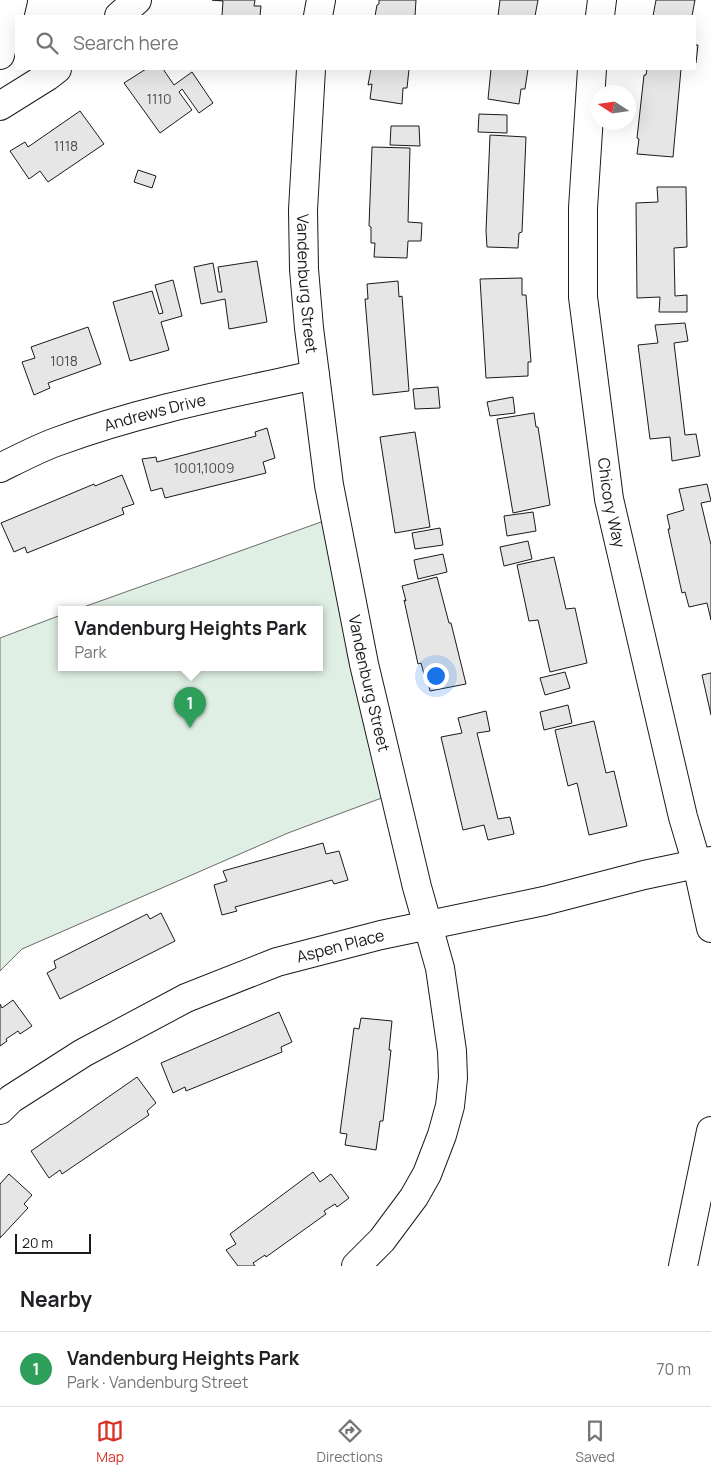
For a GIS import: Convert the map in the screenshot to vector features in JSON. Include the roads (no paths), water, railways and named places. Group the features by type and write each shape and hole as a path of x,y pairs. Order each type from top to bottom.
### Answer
{"street":[{"path":"0,55 13,0"},
{"path":"120,15 137,0"},
{"path":"318,15 321,0"},
{"path":"600,15 602,0"},
{"path":"0,106 56,70"},
{"name":"Vandenburg Street","path":"311,70 303,210 304,269 329,485 364,664 440,968 452,1051 453,1078 450,1106 442,1135 427,1174 414,1197 382,1240 356,1266"},
{"name":"Chicory Way","path":"592,70 583,208 583,298 609,499 683,817 704,863 711,928"},
{"name":"Andrews Drive","path":"0,468 55,442 123,420 179,405 315,376"},
{"name":"Aspen Place","path":"0,1110 11,1099 83,1053 186,998 278,962 381,935 544,901 644,875 704,863"},
{"path":"683,1266 711,1131"}],"place":[{"name":"Vandenburg Heights Park","path":"190,728"}]}
